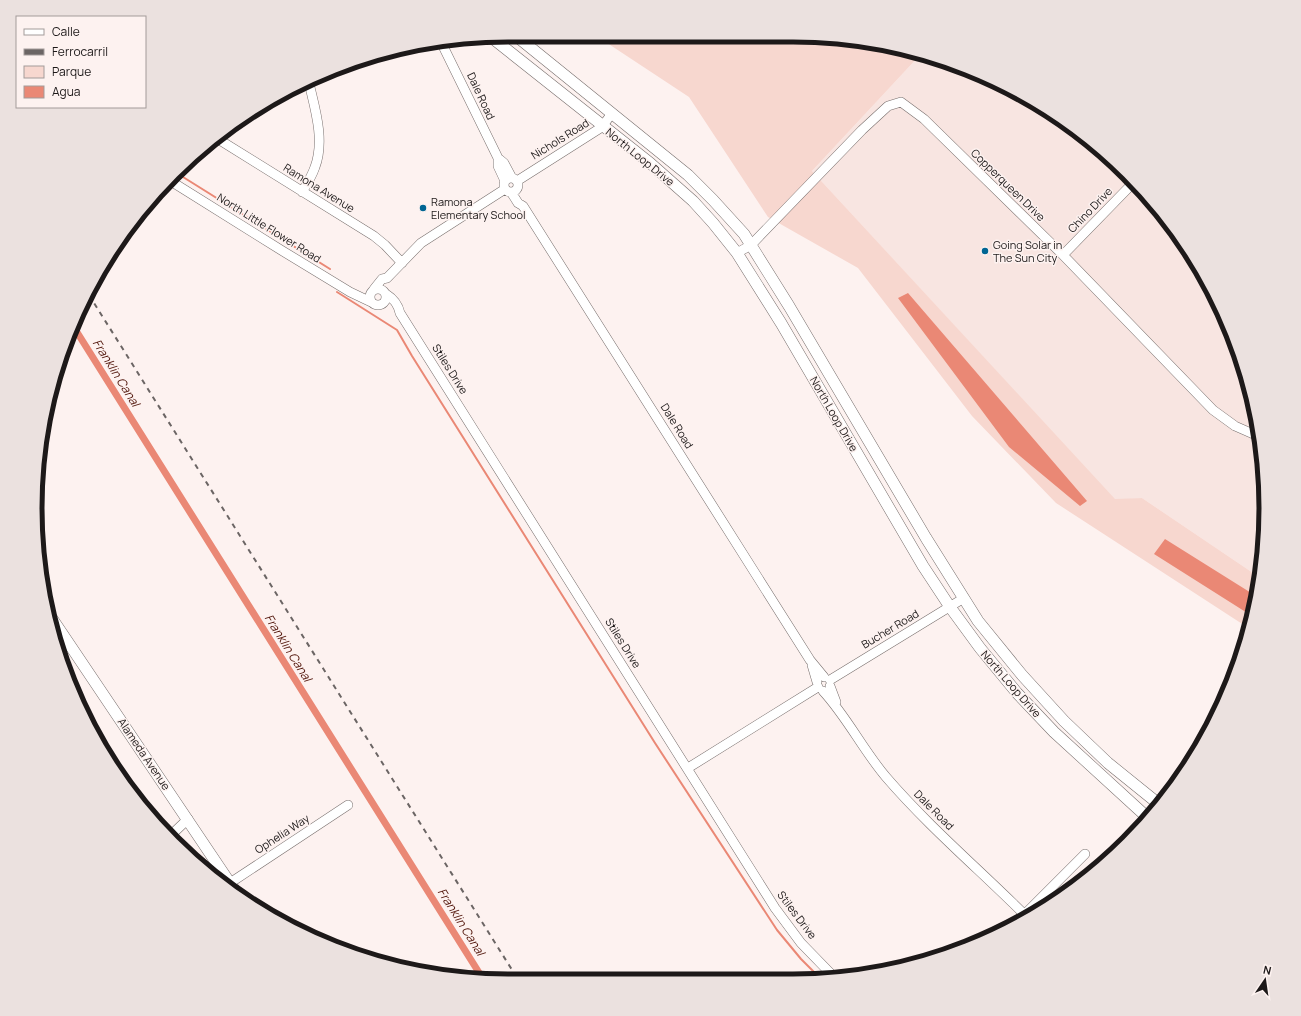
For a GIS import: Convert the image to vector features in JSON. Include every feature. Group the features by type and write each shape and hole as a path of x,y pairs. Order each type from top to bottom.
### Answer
{"main road":[{"name":"North Loop Drive","path":"498,42 602,127 650,163 688,197 713,223 737,253 781,323 923,566 978,646 1017,693 1054,732 1144,814"},
{"name":"North Loop Drive","path":"524,42 688,175 744,234 789,306 857,422 978,621 1022,675 1064,721 1094,750 1155,801"},
{"path":"843,430 857,422"},
{"name":"Alameda Avenue","path":"57,626 229,881"},
{"path":"1085,760 1094,750"}],"street":[{"name":"Dale Road","path":"443,47 498,158 504,163 511,185 523,200 523,206 865,748 894,785 919,813 1023,914"},
{"path":"302,192 315,166 319,147 317,118 310,86"},
{"name":"Copperqueen Drive","path":"737,253 751,245 862,130 888,106 901,102 924,119 1063,255 1213,410 1235,426 1253,434"},
{"name":"Nichols Road","path":"374,290 382,279 387,278 421,243 602,127 612,113"},
{"name":"Ramona Avenue","path":"220,141 374,236 386,245 402,263"},
{"name":"North Little Flower Road","path":"174,183 350,292 358,294 361,297 375,303"},
{"name":"Chino Drive","path":"1063,255 1130,186"},
{"path":"375,303 384,303 386,301 387,278"},
{"path":"358,294 380,288 386,292"},
{"path":"374,290 370,296 375,303 391,308 400,313"},
{"name":"Stiles Drive","path":"386,292 395,300 400,313 775,908 801,943 830,972"},
{"name":"Bucher Road","path":"688,768 964,598"},
{"name":"Ophelia Way","path":"231,883 348,805"},
{"path":"174,833 188,820"},
{"path":"1038,904 1085,854"}],"shaded area":[{"path":"916,59 971,77 1026,104 1077,138 1123,178 1163,224 1197,275 1224,330 1234,358 1250,417 1258,478 1258,538 1254,574 1142,498 1115,500 812,171"}],"green space":[{"path":"606,42 823,43 884,51 916,59 812,171 1115,499 1142,498 1254,574 1244,625 1056,503 972,416 858,268 768,217 689,97"}],"water":[{"path":"908,293 1087,501 1080,506 1009,447 898,298"},
{"path":"1165,539 1251,593 1247,613 1154,554"}],"waterway":[{"path":"181,176 330,269"},
{"path":"337,292 397,330 655,743 777,930 801,959 815,973"},
{"name":"Franklin Canal","path":"77,331 479,973"}],"railway":[{"path":"92,299 515,974"}],"place":[{"name":"Ramona Elementary School","path":"423,208"},
{"name":"Going Solar in The Sun City","path":"985,251"}]}
